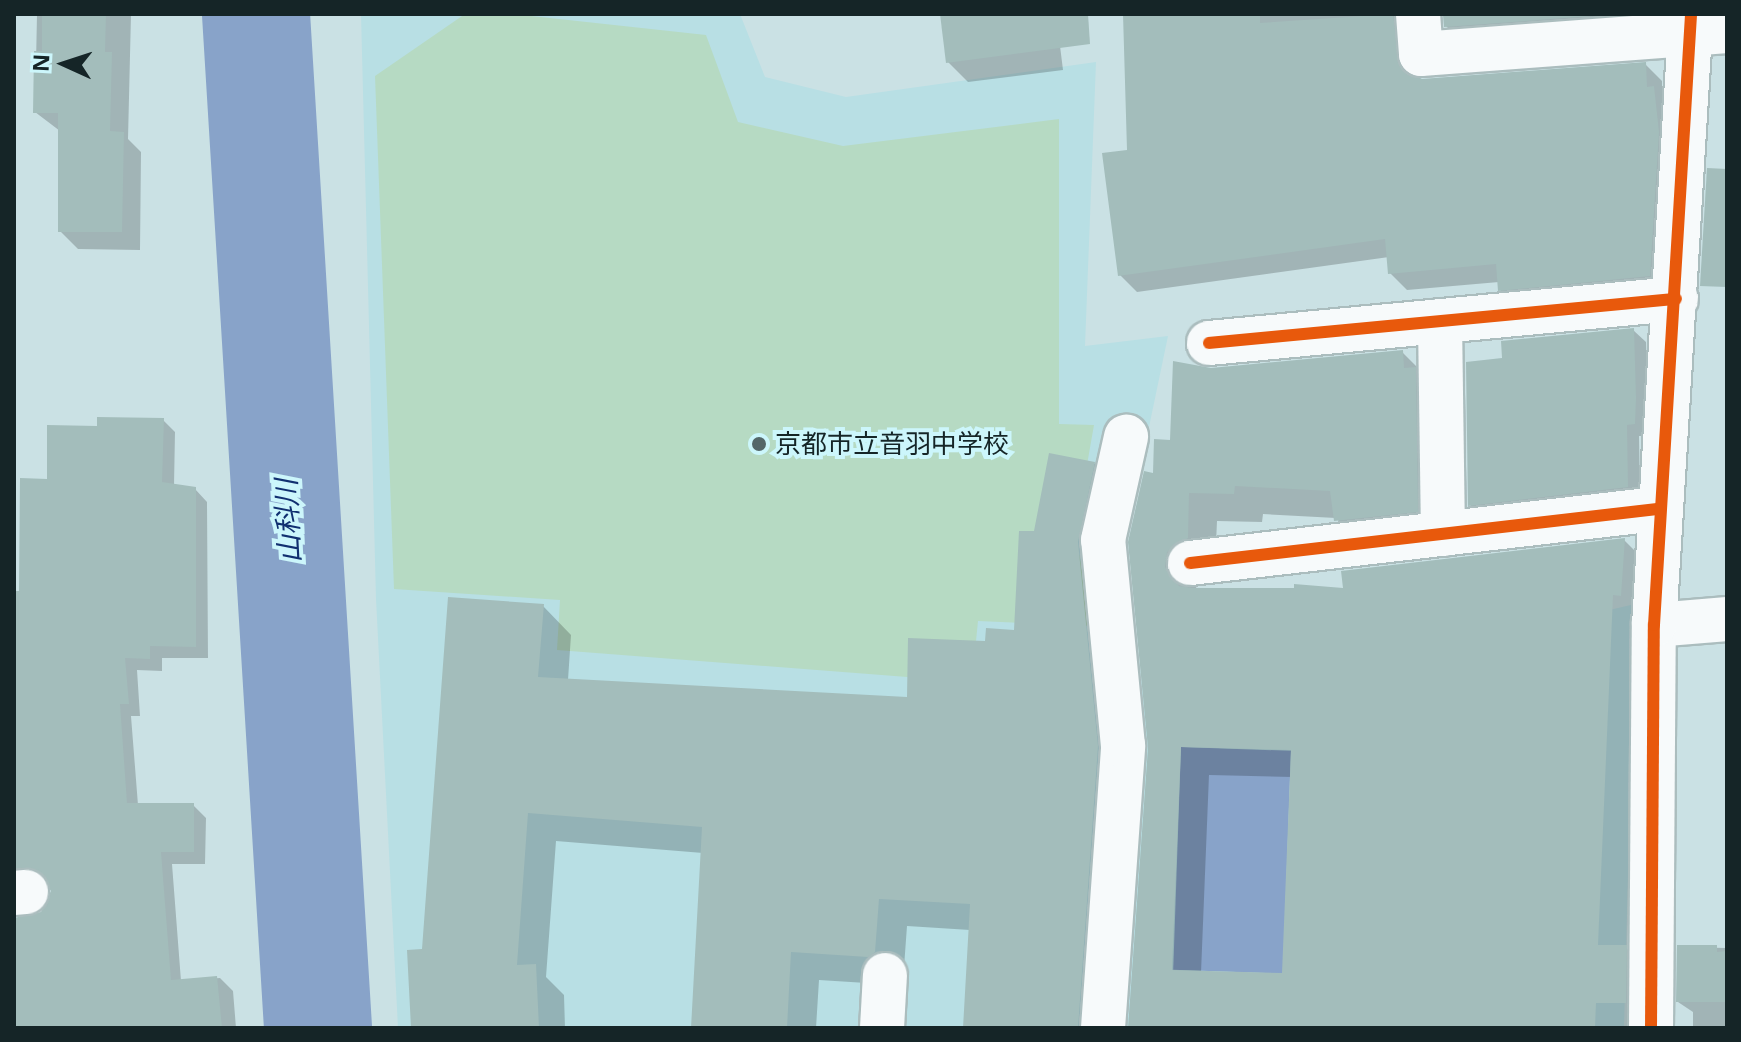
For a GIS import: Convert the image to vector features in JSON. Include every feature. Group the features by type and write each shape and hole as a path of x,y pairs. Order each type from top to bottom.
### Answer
{"street":[{"path":"1418,14 1421,54 1703,25 1676,299 1660,509 1654,625 1651,1028"},
{"path":"1209,343 1676,299"},
{"path":"1440,321 1443,534"},
{"path":"1103,1028 1123,746 1103,540 1126,437"},
{"path":"1190,563 1660,509"},
{"path":"1654,625 1727,619"},
{"path":"882,1028 885,975"}],"shaded area":[{"name":"京都市立音羽中学校","path":"361,14 740,14 765,77 846,97 1096,62 1085,346 1168,336 1125,542 1146,719 1635,604 1624,1028 398,1028 376,599"}],"green space":[{"path":"465,14 513,14 706,35 738,122 843,146 1059,119 1059,424 1094,425 1075,533 1093,626 978,621 972,682 557,650 560,600 394,589 375,76"}],"water":[{"path":"1181,747 1291,751 1283,974 1173,970"}],"building":[{"path":"42,14 106,14 105,52 112,52 110,131 124,132 122,232 58,232 58,113 33,113 34,51 42,51"},
{"path":"940,14 1088,14 1090,44 946,63"},
{"path":"1123,14 1260,14 1260,23 1393,14 1400,67 1422,79 1646,62 1647,87 1654,86 1659,132 1650,276 1498,291 1496,264 1388,274 1385,239 1118,276 1102,153 1127,150"},
{"path":"1443,14 1620,14 1444,27"},
{"path":"1707,168 1727,169 1727,287 1700,286"},
{"path":"1634,328 1636,398 1635,424 1627,425 1628,487 1468,506 1466,362 1502,358 1501,341"},
{"path":"1403,350 1404,368 1416,367 1418,512 1334,521 1330,491 1235,486 1234,494 1189,493 1188,538 1167,552 1165,567 1179,586 1294,588 1294,584 1343,588 1341,571 1625,538 1621,596 1613,595 1598,945 1627,945 1626,1003 1596,1003 1595,1028 1128,1028 1148,748 1128,542 1144,471 1153,473 1154,439 1170,440 1173,361 1211,368","holes":["1181,747 1291,750 1282,973 1172,970"]},
{"path":"97,417 164,418 162,482 196,487 196,647 150,646 150,659 125,658 129,704 120,704 127,803 194,803 194,852 161,852 171,980 217,976 222,1028 14,1028 14,918 41,912 51,891 37,870 14,868 14,591 19,591 20,478 47,479 47,425 97,426"},
{"path":"1049,453 1095,462 1078,542 1098,746 1078,1028 963,1028 970,904 879,899 875,952 868,957 791,952 787,1028 691,1028 702,827 528,813 517,965 536,964 539,1028 411,1028 407,950 422,949 448,597 544,604 538,677 907,697 908,638 985,641 986,628 1014,630 1019,531 1034,531"},
{"path":"1677,945 1717,945 1717,952 1727,951 1727,1002 1676,1002"}],"waterway":[{"name":"山科川","path":"256,14 318,1028"}],"cycle path":[{"path":"1651,1028 1654,625 1691,14"},
{"path":"1209,343 1676,299"},
{"path":"1190,563 1660,509"}],"place":[{"name":"京都市立音羽中学校","path":"759,444"}]}
